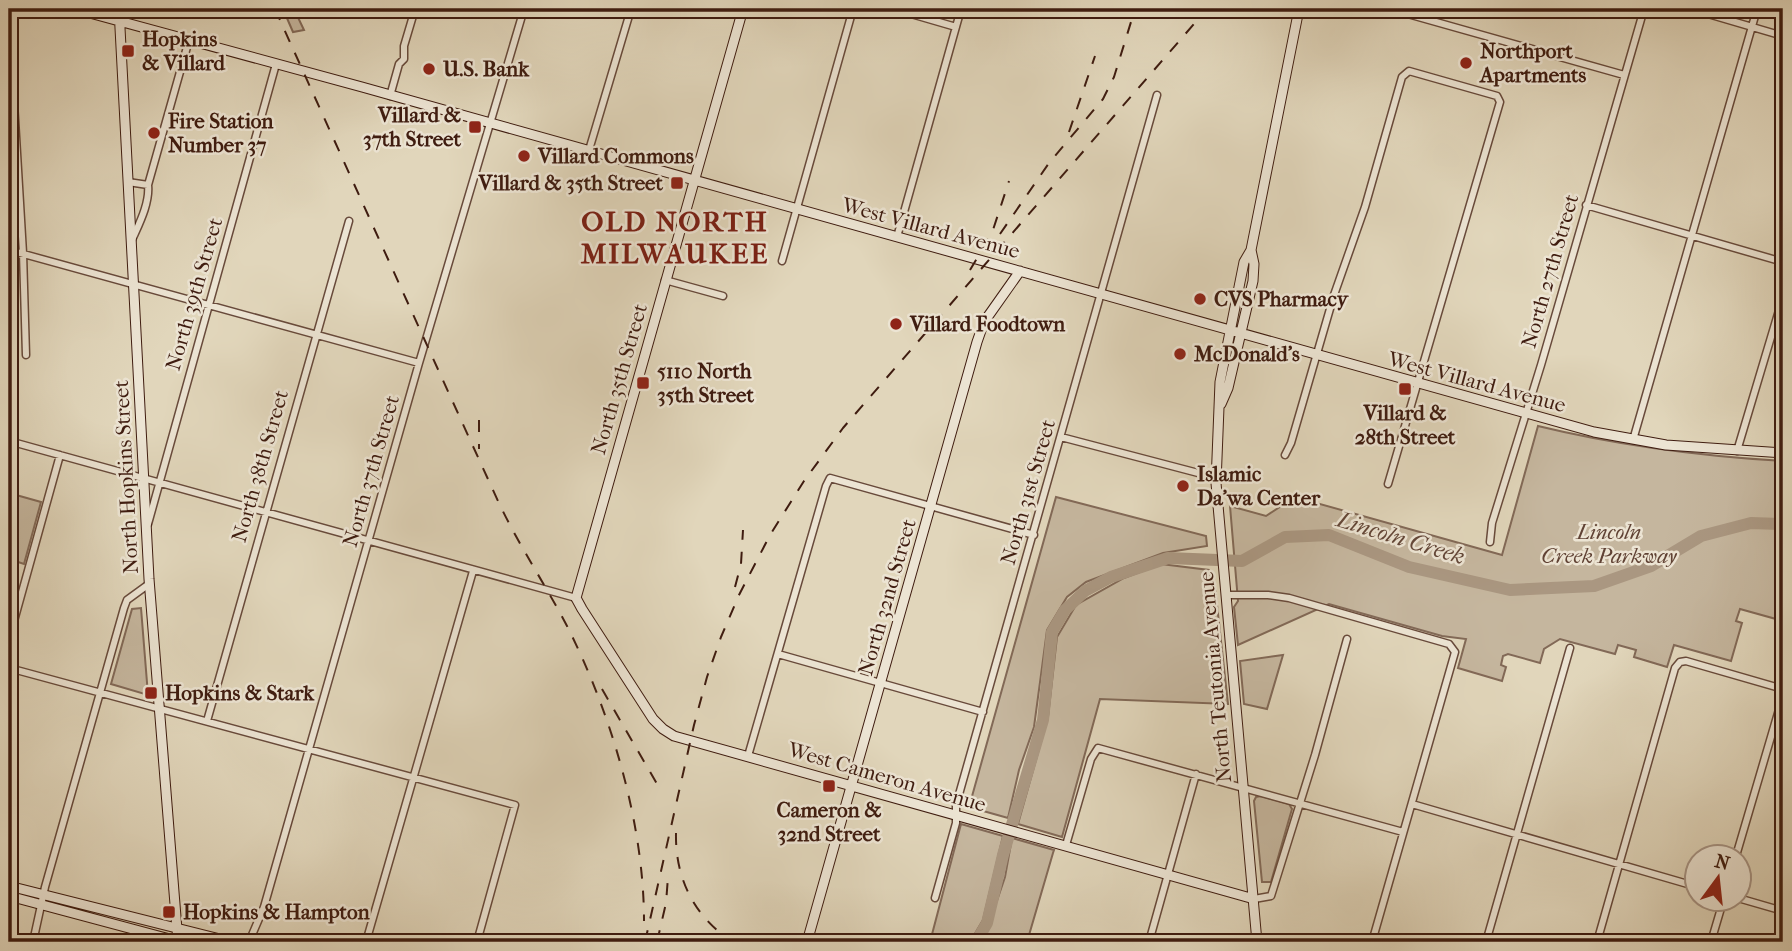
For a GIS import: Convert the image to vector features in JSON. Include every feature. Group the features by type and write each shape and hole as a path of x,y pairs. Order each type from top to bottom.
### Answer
{"street":[{"name":"West Villard Avenue","path":"75,9 693,179 1525,414 1633,440 1783,453"},
{"name":"North Hopkins Street","path":"119,9 149,584 179,942"},
{"path":"390,96 399,64 404,59 404,46 415,9"},
{"name":"North 37th Street","path":"250,942 264,907 419,363 524,9"},
{"path":"589,150 631,9"},
{"name":"North 35th Street","path":"576,598 743,9"},
{"path":"782,261 853,9"},
{"path":"894,9 956,27"},
{"path":"897,237 961,9"},
{"name":"North Teutonia Avenue","path":"1257,942 1219,525 1216,476 1220,382 1244,262 1251,250 1300,9"},
{"path":"1390,9 1624,75"},
{"name":"North 27th Street","path":"1490,542 1492,523 1644,9"},
{"path":"1691,9 1783,36"},
{"path":"1633,440 1757,9"},
{"path":"131,242 140,223 148,185 189,40"},
{"name":"North 39th Street","path":"146,532 276,64"},
{"path":"1285,455 1291,443 1339,277 1365,207 1402,77 1409,71 1497,96 1500,102 1388,484"},
{"path":"10,93 14,103 26,355"},
{"name":"North 31st Street","path":"935,898 982,712 1157,95"},
{"path":"128,182 148,185"},
{"path":"1586,205 1783,262"},
{"name":"North 38th Street","path":"207,720 349,221"},
{"path":"9,250 419,363"},
{"name":"North Teutonia Avenue","path":"1219,409 1228,388 1241,334 1255,264 1251,250"},
{"name":"North 32nd Street","path":"807,942 977,342 984,322 1020,271"},
{"path":"665,280 723,296"},
{"path":"1737,451 1783,298"},
{"path":"1061,437 1216,476"},
{"path":"9,441 576,598"},
{"path":"9,639 60,455"},
{"path":"748,756 830,478 1034,535"},
{"path":"366,942 473,571"},
{"path":"33,942 124,608 127,600 149,584"},
{"path":"1226,592 1289,598 1449,644 1454,650 1454,660 1372,942"},
{"name":"West Cameron Avenue","path":"576,598 605,648 658,725 674,736 1254,899"},
{"path":"1254,899 1271,896 1347,639"},
{"path":"1486,942 1570,648"},
{"path":"778,654 982,712"},
{"path":"1597,942 1675,668 1680,662 1686,661 1783,689"},
{"path":"9,668 515,805 477,942"},
{"path":"1740,842 1783,696"},
{"path":"1066,845 1091,759 1098,748 1403,832"},
{"path":"1149,942 1196,774"},
{"path":"1412,804 1684,883"},
{"path":"9,886 43,901 143,936 179,942"},
{"path":"9,896 178,927 232,942"},
{"path":"1754,903 1783,911"},
{"path":"1711,942 1720,912"}],"green space":[{"path":"283,9 294,9 304,30 293,32"},
{"name":"Lincoln Creek Parkway","path":"1538,426 1660,449 1783,461 1783,621 1740,609 1736,621 1742,623 1731,661 1674,645 1667,667 1634,657 1636,650 1618,645 1615,654 1560,639 1544,649 1540,663 1508,654 1503,656 1501,665 1506,667 1502,681 1458,668 1466,639 1442,636 1329,604 1238,645 1234,607 1238,601 1230,506 1266,516 1295,497 1502,555"},
{"path":"9,493 41,502 24,564 9,559"},
{"path":"1056,497 1206,536 1207,546 1163,553 1086,582 1067,597 1047,630 1034,727 1019,770 1008,818 969,807"},
{"path":"1161,564 1209,570 1211,585 1215,587 1228,704 1100,699 1062,837 1018,824 1048,717 1057,637 1076,605 1124,578"},
{"path":"141,608 148,695 111,684 132,609"},
{"path":"1283,655 1267,709 1244,704 1240,661"},
{"path":"1261,796 1289,804 1292,809 1271,882 1262,882 1254,801"},
{"path":"961,824 1003,836 983,920 970,942 930,942"},
{"path":"1012,838 1054,850 1027,942 983,942 1005,877"}],"waterway":[{"name":"Lincoln Creek","path":"976,942 987,923 1003,855 1043,720 1052,632 1065,610 1085,591 1111,577 1168,558 1242,561 1285,537 1329,535 1409,567 1510,590 1594,586 1651,566 1701,536 1751,523 1783,524"}],"railway":[{"path":"275,9 498,501 567,626 598,695 622,769 631,808 638,846 644,921"},
{"path":"1000,234 1049,163 1103,99 1114,77 1135,9"},
{"path":"645,942 707,677 739,595 770,535 804,481 843,428 1207,9"},
{"path":"1069,132 1095,56"},
{"path":"970,270 992,233 1009,181"},
{"path":"479,420 479,449"},
{"path":"735,587 741,564 743,530"},
{"path":"602,689 660,789"},
{"path":"676,833 679,866 689,895 708,921 733,942"},
{"path":"657,942 666,903 668,877"}],"place":[{"name":"Hopkins & Villard","path":"128,51"},
{"name":"Northport Apartments","path":"1466,63"},
{"name":"U.S. Bank","path":"429,69"},
{"name":"Villard & 37th Street","path":"475,127"},
{"name":"Fire Station Number 37","path":"154,133"},
{"name":"Villard Commons","path":"524,156"},
{"name":"Villard & 35th Street","path":"677,183"},
{"name":"CVS Pharmacy","path":"1200,299"},
{"name":"Villard Foodtown","path":"896,324"},
{"name":"McDonald's","path":"1180,354"},
{"name":"5110 North 35th Street","path":"643,383"},
{"name":"Villard & 28th Street","path":"1405,389"},
{"name":"Islamic Da'wa Center","path":"1183,486"},
{"name":"Hopkins & Stark","path":"151,693"},
{"name":"Cameron & 32nd Street","path":"829,786"},
{"name":"Hopkins & Hampton","path":"169,912"}],"district":[{"name":"OLD NORTH MILWAUKEE","path":"675,237"}]}
